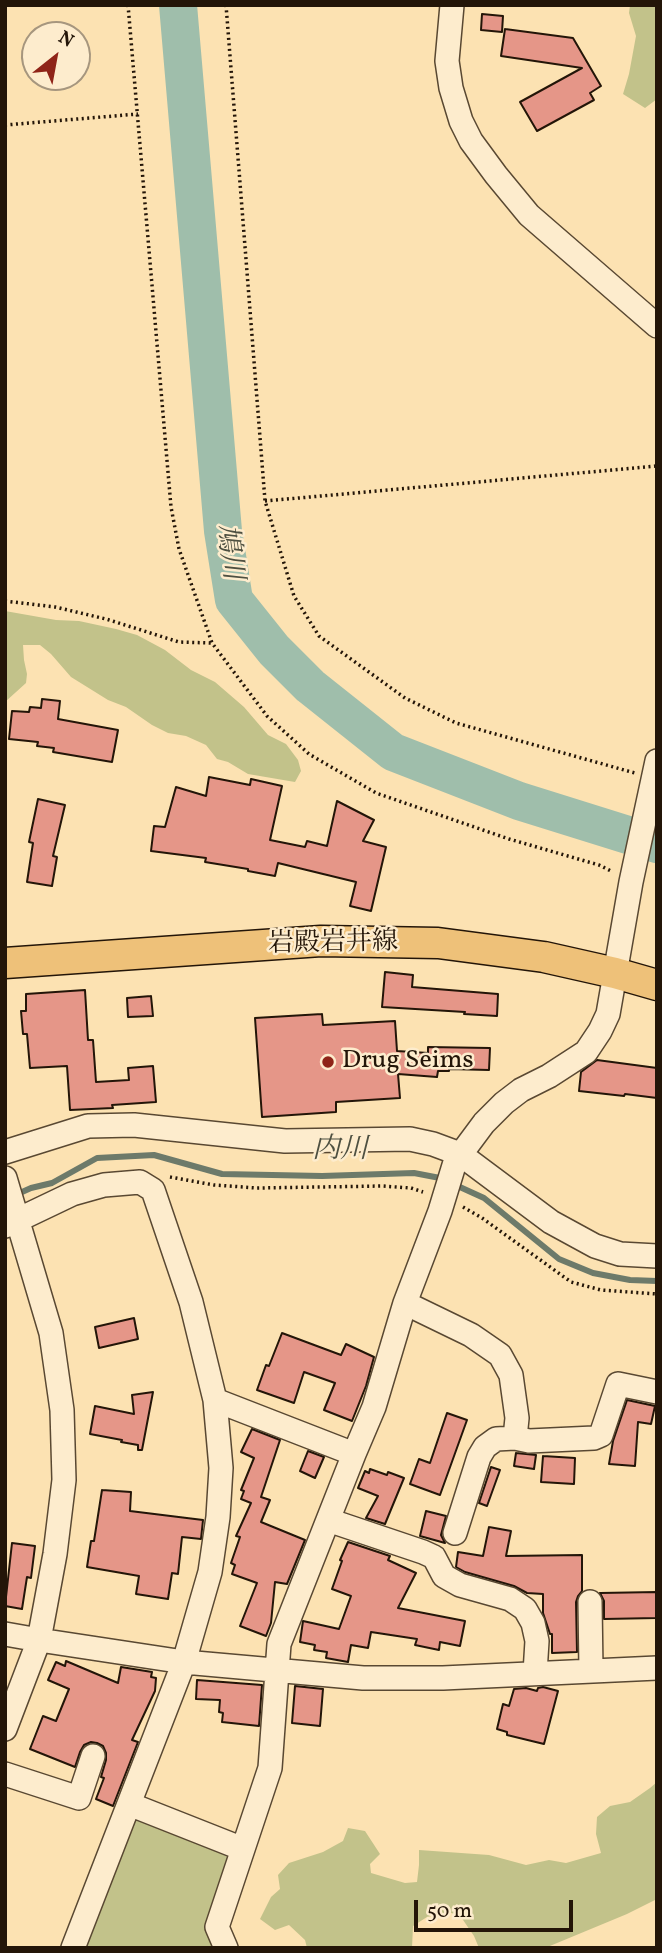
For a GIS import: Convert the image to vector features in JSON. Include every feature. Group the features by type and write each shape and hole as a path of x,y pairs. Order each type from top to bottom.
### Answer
{"main road":[{"name":"岩殿岩井線","path":"5,963 334,941 438,943 544,957 657,985"}],"street":[{"path":"452,5 447,61 451,88 461,121 471,141 529,215 657,326"},
{"path":"226,1948 217,1927 270,1768 279,1644 374,1406 405,1303 458,1158 484,1123 504,1104 521,1090 586,1052 608,1014 655,769"},
{"path":"5,1152 88,1126 134,1125 285,1141 410,1139 433,1144 458,1158 551,1222 595,1246 620,1254 657,1256"},
{"path":"5,1178 12,1223 51,1333 62,1410 62,1493 55,1554 39,1640 5,1729"},
{"path":"12,1223 72,1194 104,1185 140,1182 153,1190 191,1302 215,1400 221,1468 218,1517 210,1572 184,1662 73,1948"},
{"path":"405,1303 471,1335 500,1355 511,1375 517,1418 516,1438"},
{"path":"455,1533 479,1457 485,1447 496,1439 516,1438 529,1441 594,1438 601,1434 618,1384 657,1392"},
{"path":"215,1400 354,1454"},
{"path":"328,1520 423,1552 434,1557 444,1576 460,1585 510,1599 525,1609 534,1623 537,1641 535,1673"},
{"path":"590,1602 592,1670"},
{"path":"5,1633 184,1662 363,1678 443,1678 657,1668"},
{"path":"5,1774 79,1798 93,1756"},
{"path":"129,1804 243,1849"}],"path":[{"path":"128,5 172,507 179,549 212,643 267,716 309,754 376,793 509,839 599,865 631,883"},
{"path":"226,5 265,500 294,596 319,636 405,698 456,723 655,769"},
{"path":"5,125 138,114"},
{"path":"265,500 657,466"},
{"path":"5,601 55,607 106,619 179,642 212,643"},
{"path":"146,1186 157,1179 170,1177 214,1185 257,1188 411,1188 444,1195 482,1218 571,1282 601,1290 657,1294"}],"green space":[{"path":"630,5 657,5 657,99 645,108 623,94 636,36 629,13"},
{"path":"5,611 116,629 137,635 165,650 191,670 215,682 244,707 268,735 286,744 298,760 301,771 295,782 248,774 217,759 206,745 152,725 126,707 108,700 71,677 40,645 23,645 26,683 5,702"},
{"path":"657,1782 657,1899 545,1948 479,1948 461,1917 449,1912 427,1917 413,1926 412,1948 307,1948 305,1940 289,1925 275,1930 260,1919 271,1897 280,1889 278,1875 289,1863 323,1852 343,1841 348,1828 365,1831 380,1854 370,1864 371,1873 405,1883 417,1882 419,1850 489,1855 526,1865 549,1860 566,1863 601,1853 596,1834 597,1817 610,1806 630,1802"},
{"path":"138,1815 227,1850 231,1860 218,1948 81,1946 132,1819"}],"building":[{"path":"482,14 503,16 502,32 481,30"},
{"path":"505,29 573,38 601,86 590,93 594,100 537,131 520,102 582,68 501,56"},
{"path":"42,699 60,701 58,719 118,730 112,762 53,752 54,748 37,746 38,742 9,739 12,711 29,712 30,707 41,708"},
{"path":"209,777 250,785 251,779 282,786 270,840 305,847 307,841 327,846 337,801 374,820 363,841 386,847 371,911 350,906 356,882 278,863 275,876 205,862 206,858 151,851 154,826 165,827 176,787 206,796"},
{"path":"38,799 65,805 53,856 57,857 52,886 27,882 33,843 29,842"},
{"path":"385,972 413,975 412,987 498,994 497,1016 382,1007"},
{"path":"85,990 88,1040 93,1040 96,1082 129,1080 128,1068 153,1066 156,1102 70,1110 67,1066 30,1068 27,1034 23,1034 21,1011 26,1011 26,994"},
{"path":"151,996 153,1016 128,1017 127,998"},
{"name":"Drug Seims","path":"322,1014 323,1025 395,1021 397,1051 428,1053 428,1047 490,1048 489,1070 449,1069 438,1071 437,1077 398,1074 400,1098 336,1102 336,1112 262,1117 255,1018"},
{"path":"597,1060 657,1068 657,1098 579,1091 581,1072"},
{"path":"134,1318 138,1339 99,1348 95,1327"},
{"path":"282,1333 341,1355 346,1344 374,1357 352,1421 324,1410 335,1383 304,1372 294,1403 257,1390"},
{"path":"153,1392 142,1450 138,1450 138,1445 121,1442 122,1440 90,1434 95,1406 134,1414 132,1395"},
{"path":"627,1400 655,1406 651,1424 638,1422 635,1466 609,1464 613,1441"},
{"path":"447,1413 467,1420 440,1495 410,1484 419,1459 430,1463"},
{"path":"252,1429 280,1440 261,1497 270,1500 261,1522 305,1540 287,1584 275,1582 271,1623 266,1636 240,1626 257,1583 232,1574 235,1565 231,1563 240,1537 236,1536 251,1503 241,1499 244,1491 241,1490 254,1458 241,1452"},
{"path":"308,1451 324,1457 315,1478 300,1471"},
{"path":"516,1453 536,1455 534,1469 514,1466"},
{"path":"543,1456 575,1458 574,1484 541,1482"},
{"path":"491,1467 500,1470 487,1506 479,1503"},
{"path":"370,1469 404,1478 385,1524 366,1518 378,1496 358,1488 365,1471 369,1473"},
{"path":"102,1490 131,1492 130,1511 203,1520 201,1539 182,1537 178,1574 172,1573 168,1599 136,1594 139,1576 87,1567"},
{"path":"426,1511 446,1516 441,1535 445,1543 420,1536"},
{"path":"489,1527 511,1531 506,1556 582,1555 582,1591 576,1602 577,1652 552,1653 552,1634 543,1613 543,1594 527,1593 514,1586 456,1567 458,1552 483,1556"},
{"path":"348,1542 390,1556 388,1560 416,1573 398,1608 465,1621 460,1646 440,1642 439,1650 415,1645 417,1639 371,1632 368,1648 351,1645 348,1662 326,1658 327,1652 314,1650 315,1645 300,1642 303,1621 339,1629 351,1596 332,1589"},
{"path":"12,1543 35,1546 31,1578 27,1577 22,1609 5,1606"},
{"path":"657,1592 657,1618 604,1619 604,1601 600,1593"},
{"path":"66,1661 118,1683 121,1667 152,1672 151,1677 156,1678 155,1691 132,1740 138,1742 113,1806 96,1799 104,1778 101,1777 106,1760 103,1746 91,1742 84,1745 75,1767 30,1749 43,1716 56,1721 69,1689 48,1680 56,1662 65,1666"},
{"path":"197,1680 262,1685 259,1726 222,1722 220,1700 196,1699"},
{"path":"295,1686 323,1689 320,1726 292,1723"},
{"path":"543,1687 558,1691 544,1744 507,1735 507,1732 497,1729 503,1704 509,1706 514,1689 537,1691"}],"waterway":[{"name":"鳩川","path":"178,5 223,531 234,600 274,650 310,686 393,752 519,801 657,844"},
{"name":"内川","path":"13,1196 52,1183 97,1158 154,1155 222,1174 322,1176 414,1173 440,1178 484,1198 559,1259 593,1273 630,1280 657,1281"}],"place":[{"name":"Drug Seims","path":"328,1062"}]}
